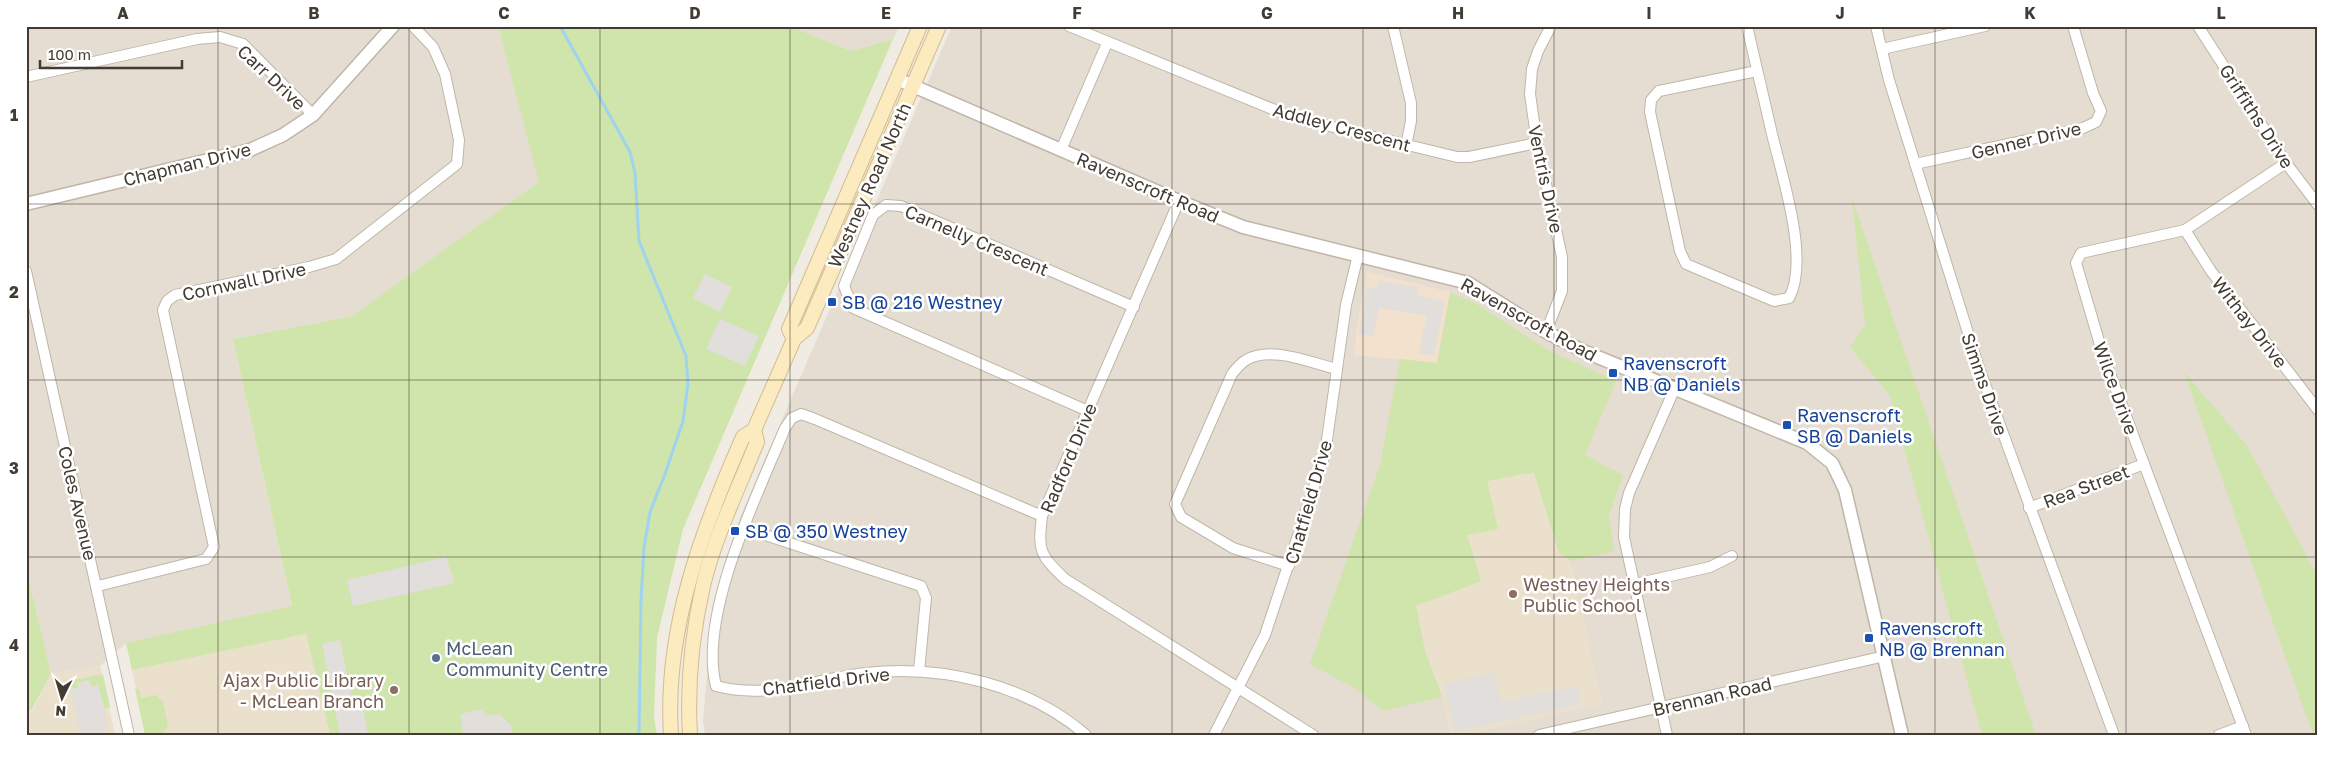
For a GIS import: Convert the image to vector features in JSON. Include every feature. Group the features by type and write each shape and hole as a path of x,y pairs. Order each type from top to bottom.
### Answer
{"main road":[{"name":"Westney Road North","path":"794,339 789,329 920,26"},
{"name":"Westney Road North","path":"671,735 670,718 676,635 692,570 710,512 743,436 754,430 794,339 807,328 939,26"},
{"name":"Westney Road North","path":"690,735 691,669 695,625 703,584 720,533 758,442 754,430"}],"street":[{"name":"Chapman Drive","path":"26,204 250,150 283,135 312,115 393,26"},
{"name":"Cornwall Drive","path":"98,586 206,559 214,547 163,310 167,301 176,295 310,267 336,259 457,164 459,140 445,74 433,48 413,26"},
{"name":"Addley Crescent","path":"1069,26 1292,117 1406,146 1457,157 1469,157 1537,143"},
{"path":"1393,26 1411,103 1411,121 1406,146"},
{"name":"Ventris Drive","path":"1546,332 1562,291 1564,275 1562,257 1537,143 1530,94 1532,69 1550,26"},
{"path":"1746,26 1757,71 1794,229 1795,288 1790,298 1774,301 1686,264 1680,251 1650,112 1651,100 1659,91 1757,71"},
{"name":"Simms Drive","path":"1876,26 1915,164 1979,368 2114,735"},
{"path":"1882,49 1985,26"},
{"name":"Genner Drive","path":"1915,164 2083,128 2096,122 2101,111 2093,93 2073,26"},
{"name":"Griffiths Drive","path":"2198,26 2286,163 2318,205"},
{"name":"Carr Drive","path":"26,77 197,39 220,37 243,44 312,115"},
{"path":"1061,150 1107,43"},
{"name":"Ravenscroft Road","path":"897,79 1179,202 1243,227 1468,283 1546,332 1583,351 1674,390 1800,440 1832,463 1845,490 1886,656 1902,735"},
{"name":"Wilce Drive","path":"2244,730 2103,355 2076,263 2081,253 2185,230 2286,163"},
{"name":"Radford Drive","path":"1179,202 1042,516 1038,543 1045,560 1065,579 1237,689 1313,735"},
{"name":"Carnelly Crescent","path":"1088,411 853,308 844,286 874,215 886,205 900,206 1134,307"},
{"name":"Withay Drive","path":"2185,230 2210,271 2318,410"},
{"name":"Chatfield Drive","path":"1214,735 1265,635 1325,454 1346,305 1358,255"},
{"name":"Coles Avenue","path":"26,271 98,586 129,735"},
{"path":"1289,566 1233,548 1182,517 1175,504 1232,374 1245,360 1262,354 1337,369"},
{"path":"1667,735 1624,537 1625,509 1629,493 1674,390"},
{"name":"Chatfield Drive","path":"1042,516 801,414 792,418 785,428 744,528 717,606 712,670 716,686 732,690 778,691 866,673 918,671 979,681 1018,694 1048,708 1086,735"},
{"name":"Rea Street","path":"2029,508 2144,464"},
{"path":"744,528 921,586 926,598 918,671"},
{"path":"1635,584 1710,567 1732,556"},
{"name":"Brennan Road","path":"1539,735 1886,656"},
{"path":"2219,735 2244,730"}],"shaded area":[{"path":"26,26 498,26 540,182 352,316 233,339 292,607 126,643 100,666 51,674 26,567"},
{"path":"790,26 899,26 893,39 851,51"},
{"path":"952,26 2318,26 2318,735 705,735 703,721 713,605 740,517"},
{"path":"1368,272 1450,292 1437,363 1354,355 1359,315"},
{"path":"705,274 732,287 720,312 693,298"},
{"path":"1379,281 1418,287 1417,295 1445,302 1434,356 1419,353 1427,316 1379,308 1373,336 1359,334 1366,287 1376,288"},
{"path":"720,319 759,336 745,366 706,349"},
{"name":"Westney Heights Public School","path":"1534,472 1559,553 1571,561 1602,704 1464,735 1450,735 1442,697 1425,651 1416,606 1481,581 1467,535 1487,481"},
{"path":"446,557 455,583 353,606 347,580"},
{"path":"306,634 330,735 146,735 132,670"},
{"path":"340,640 353,703 362,702 368,735 340,735 322,644"},
{"path":"100,666 115,735 26,735 26,712 33,709 51,674"},
{"path":"1493,672 1502,702 1578,686 1582,704 1455,732 1444,684"},
{"path":"89,681 90,688 98,686 108,724 101,735 80,735 70,689 78,688 77,683"},
{"path":"483,709 485,716 499,714 511,725 513,735 456,735 463,733 460,714"}],"green space":[{"path":"498,26 790,26 851,51 893,39 683,529 657,638 654,717 657,735 330,735 306,634 132,670 126,643 292,606 233,339 352,316 539,182"},
{"path":"1852,198 2036,735 1982,735 1890,396 1850,347 1865,325"},
{"path":"1450,292 1475,303 1550,351 1616,381 1585,455 1623,475 1609,515 1614,551 1571,561 1559,553 1534,472 1487,481 1498,529 1467,535 1481,581 1416,606 1425,651 1442,697 1383,711 1356,689 1310,664 1380,465 1400,359 1437,363"},
{"path":"2184,372 2248,447 2318,577 2318,735 2313,735"},
{"path":"26,567 51,674 32,709 26,712"},
{"path":"103,674 110,707 104,709 98,685 91,687 89,680 77,683 78,688 70,690 68,683 70,681"},
{"path":"135,689 139,689 141,698 156,695 163,702 168,726 161,735 145,735"}],"waterway":[{"path":"560,26 630,152 635,173 639,241 686,356 688,383 683,421 650,512 644,548 641,601 639,735"}],"place":[{"name":"SB @ 216 Westney","path":"832,302"},
{"name":"Ravenscroft NB @ Daniels","path":"1613,373"},
{"name":"Ravenscroft SB @ Daniels","path":"1787,425"},
{"name":"SB @ 350 Westney","path":"735,531"},
{"name":"Westney Heights Public School","path":"1513,594"},
{"name":"Ravenscroft NB @ Brennan","path":"1869,638"},
{"name":"McLean Community Centre","path":"436,658"},
{"name":"Ajax Public Library - McLean Branch","path":"394,690"}]}
